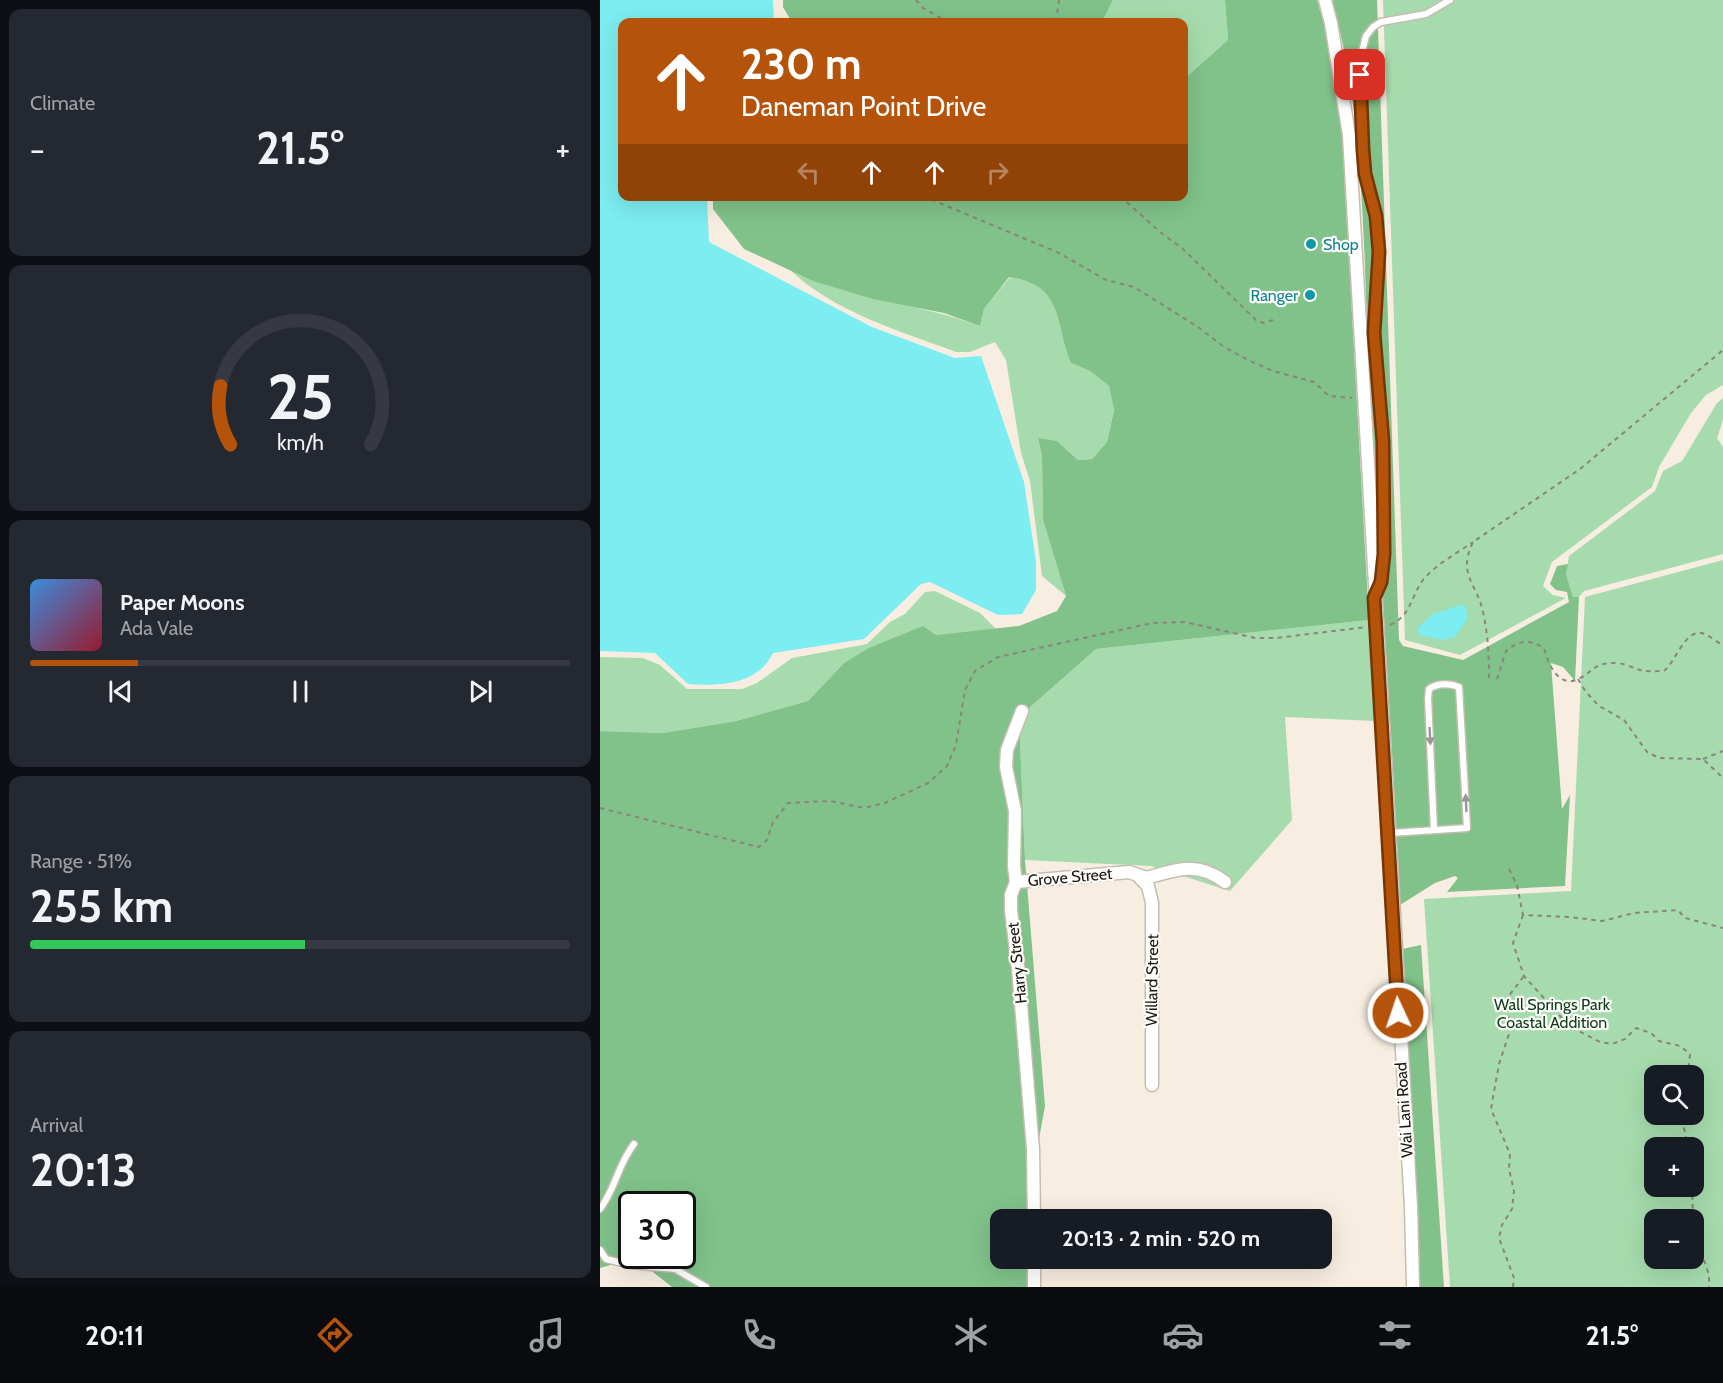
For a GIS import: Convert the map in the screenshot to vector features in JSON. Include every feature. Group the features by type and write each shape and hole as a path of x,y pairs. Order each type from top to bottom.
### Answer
{"street":[{"name":"Wai Lani Road","path":"1325,0 1331,23 1349,135 1413,1287"},
{"name":"Harry Street","path":"1022,711 1007,750 1006,767 1015,811 1016,882 1011,895 1011,910 1033,1149 1034,1209"},
{"name":"Grove Street","path":"1016,882 1130,872 1140,878 1147,878 1170,870 1192,868 1207,870 1225,882"},
{"name":"Willard Street","path":"1140,878 1148,886 1152,903 1152,1084"},
{"path":"1034,1269 1034,1287"}],"lane":[{"path":"1374,598 1381,582 1384,554 1383,442 1374,333 1379,252 1376,216 1365,174 1360,59 1366,36 1380,22 1426,14 1450,0"},
{"path":"1389,833 1467,828 1459,687 1453,684 1434,685 1429,689 1434,830"},
{"path":"600,1209 608,1199 626,1154 634,1144"},
{"path":"600,1250 606,1259 630,1265 675,1269 706,1287"}],"path":[{"path":"916,0 923,8 941,18"},
{"path":"1057,18 1059,0"},
{"path":"935,201 1059,253 1106,280 1134,287 1198,327 1224,347 1256,364 1314,382 1329,396 1340,399 1364,398"},
{"path":"1126,201 1160,232 1184,249 1256,320 1263,323 1274,320"},
{"path":"600,808 759,847 766,840 773,822 788,803 830,801 864,808 885,803 928,783 947,766 956,746 964,690 975,671 998,657 1152,623 1185,622 1255,638 1276,638 1390,625 1401,620 1423,581 1437,567 1580,469 1723,350"},
{"path":"1473,542 1466,556 1467,572 1470,586 1481,601 1490,678"},
{"path":"1497,679 1506,651 1515,644 1532,641 1544,648 1548,663 1555,674 1570,681 1578,679 1593,666 1603,664 1619,663 1641,670 1664,671 1688,639 1697,633 1704,633 1723,645"},
{"path":"1578,679 1599,706 1624,720 1647,752 1659,758 1703,759 1723,750"},
{"path":"1703,759 1723,778"},
{"path":"1509,869 1517,885 1523,915 1513,942 1524,976 1569,1026 1600,1042 1612,1044 1625,1040 1636,1028 1651,1033 1659,1041 1680,1046 1690,1054 1689,1065"},
{"path":"1523,915 1602,921 1634,913 1678,910 1685,918 1723,928"},
{"path":"1513,1287 1514,1278 1499,1238 1502,1226 1512,1209 1514,1191 1509,1169 1510,1154 1491,1109 1499,1064 1509,1034 1508,996 1524,976"},
{"path":"1704,1256 1709,1287"}],"green space":[{"path":"783,0 1113,0 1104,18 790,18 783,7"},
{"path":"1113,0 1225,0 1228,40 1188,75 1188,18 1104,18"},
{"path":"1225,0 1317,0 1324,24 1342,135 1369,620 1096,649 1019,717 1025,860 1045,1106 1037,1150 1036,1209 990,1209 990,1269 1036,1269 1035,1287 672,1287 649,1269 696,1269 696,1191 618,1191 618,1263 600,1268 600,731 663,733 736,721 808,701 844,663 869,648 923,626 936,635 1019,626 1057,611 1066,596 1043,520 1042,457 1038,438 1057,441 1078,460 1092,459 1107,442 1114,410 1109,386 1090,371 1071,363 1055,308 1040,288 1009,277 984,309 980,326 944,313 873,299 813,281 744,249 713,209 713,201 1188,201 1188,75 1228,40"},
{"path":"1332,0 1377,0 1399,640 1403,646 1463,660 1569,602 1567,592 1556,590 1550,584 1557,566 1568,564 1566,574 1573,597 1579,597 1575,681 1563,667 1551,663 1562,809 1570,795 1565,886 1447,892 1458,878 1455,876 1435,883 1400,905 1369,377 1361,187 1351,92"},
{"path":"1383,0 1723,0 1723,385 1706,395 1691,413 1659,467 1652,487 1552,562 1543,586 1553,595 1566,598 1460,655 1405,640"},
{"path":"790,270 837,288 957,318 980,326 984,309 1010,277 1028,282 1049,298 1055,308 1071,363 1090,371 1109,386 1114,409 1107,442 1092,459 1078,460 1057,441 1038,439 1042,457 1043,520 1066,596 1042,576 1030,481 1021,453 1006,360 995,342 970,352 956,352 890,328 847,309 807,285"},
{"path":"1723,398 1723,420 1717,438 1723,447 1723,554 1584,591 1579,597 1573,597 1566,574 1569,556 1655,491 1663,471 1682,461 1717,403"},
{"name":"Wall Springs Park Coastal Addition","path":"1723,560 1723,1287 1450,1287 1424,899 1571,891 1585,597"},
{"path":"935,591 980,613 996,629 936,635 844,663 808,701 736,721 663,733 600,731 600,657 643,658 660,665 687,689 742,689 757,683 792,658 867,644 890,622 905,614 925,592"},
{"path":"1369,620 1375,721 1285,717 1292,820 1230,891 1151,866 1025,860 1019,717 1096,649"},
{"path":"1421,945 1444,1287 1420,1287 1418,1206 1402,949"}],"water":[{"path":"600,0 773,0 774,18 618,18 618,201 707,201 709,242 872,327 955,358 981,356 1024,482 1036,561 1036,590 1022,614 998,615 930,582 921,584 864,639 773,653 758,672 725,684 688,684 655,653 600,651"},
{"path":"1460,605 1465,606 1468,618 1455,637 1443,640 1419,635 1418,628 1433,614"}],"place":[{"name":"Shop","path":"1311,244"},
{"name":"Ranger","path":"1310,295"}],"route":[{"path":"1360,75 1365,174 1376,216 1379,252 1378,298 1374,333 1383,442 1384,554 1381,582 1374,598 1398,1013"}]}
